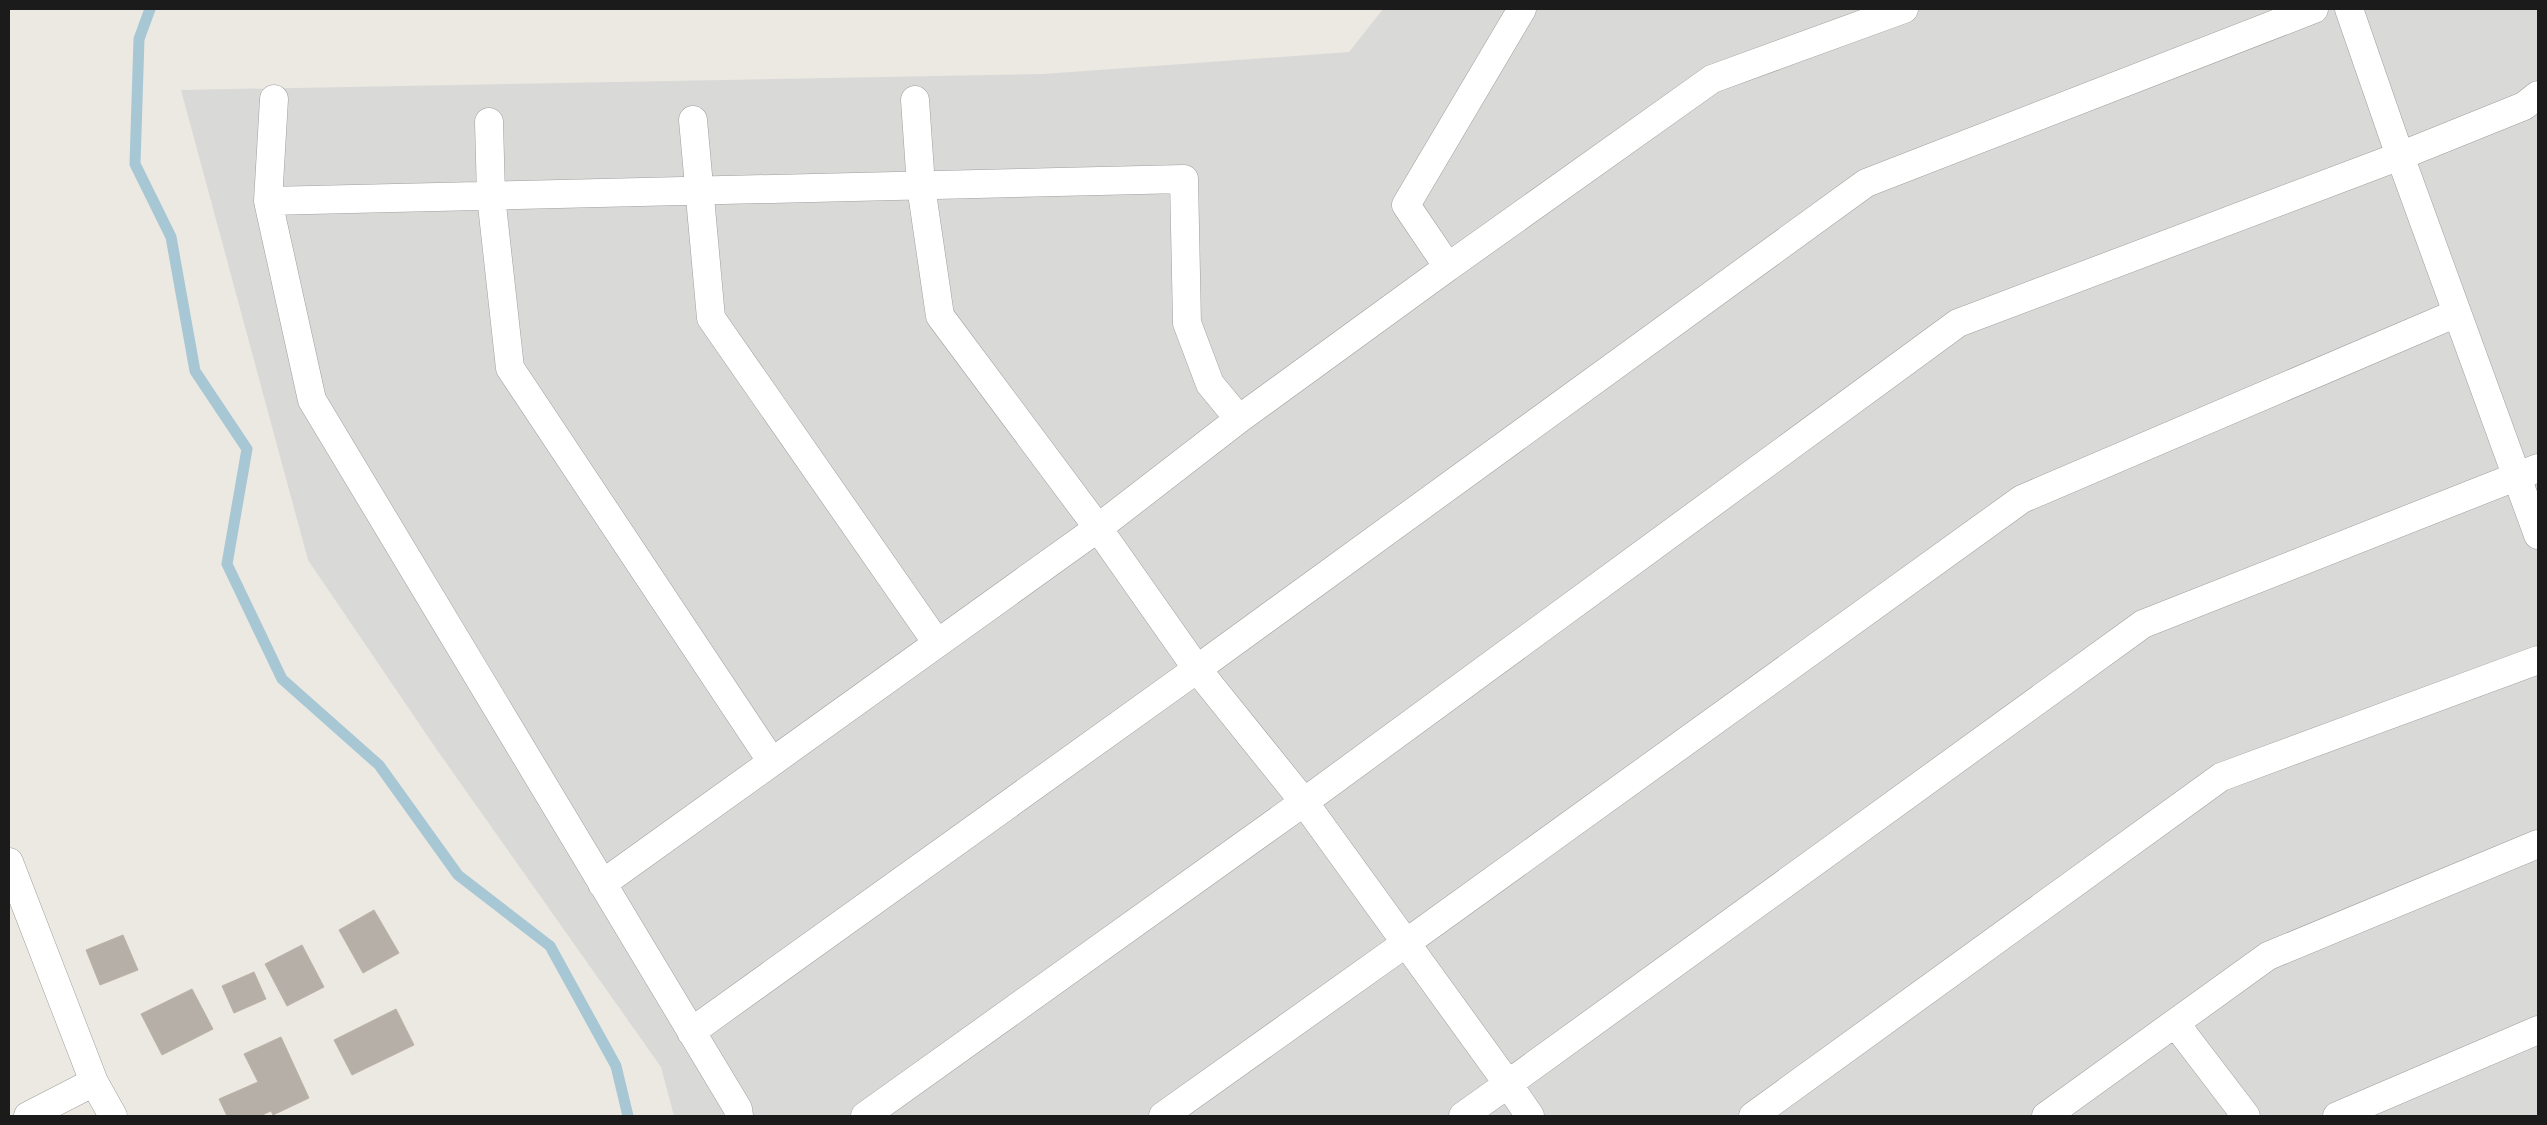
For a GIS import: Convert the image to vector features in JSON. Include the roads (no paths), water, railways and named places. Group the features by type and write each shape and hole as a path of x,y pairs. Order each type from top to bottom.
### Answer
{"street":[{"path":"1448,267 1406,205 1522,9"},
{"path":"602,884 1098,528 1239,419 1712,79 1904,9"},
{"path":"691,1032 1197,669 1866,183 2314,9"},
{"path":"2349,9 2457,313 2528,472 2538,535"},
{"path":"865,1116 1304,802 1958,323 2400,156 2524,106 2538,95"},
{"path":"274,99 268,201 312,400 738,1109 739,1116"},
{"path":"914,100 921,186 940,316 1098,528 1197,669 1304,802 1530,1116"},
{"path":"693,120 711,318 937,644"},
{"path":"489,122 492,196 510,368 772,762"},
{"path":"268,201 1184,180 1187,324 1210,384 1239,419"},
{"path":"1162,1116 2022,500 2457,313"},
{"path":"1463,1116 2143,624 2528,472"},
{"path":"1754,1116 2221,777 2538,660"},
{"path":"2046,1116 2268,956 2538,844"},
{"path":"9,862 94,1082 112,1116"},
{"path":"2175,1023 2246,1116"},
{"path":"2337,1116 2538,1030"},
{"path":"28,1116 94,1082"}],"waterway":[{"path":"150,9 139,39 135,164 171,237 195,371 247,449 227,564 282,679 379,765 458,875 550,946 616,1066 628,1116"}]}
